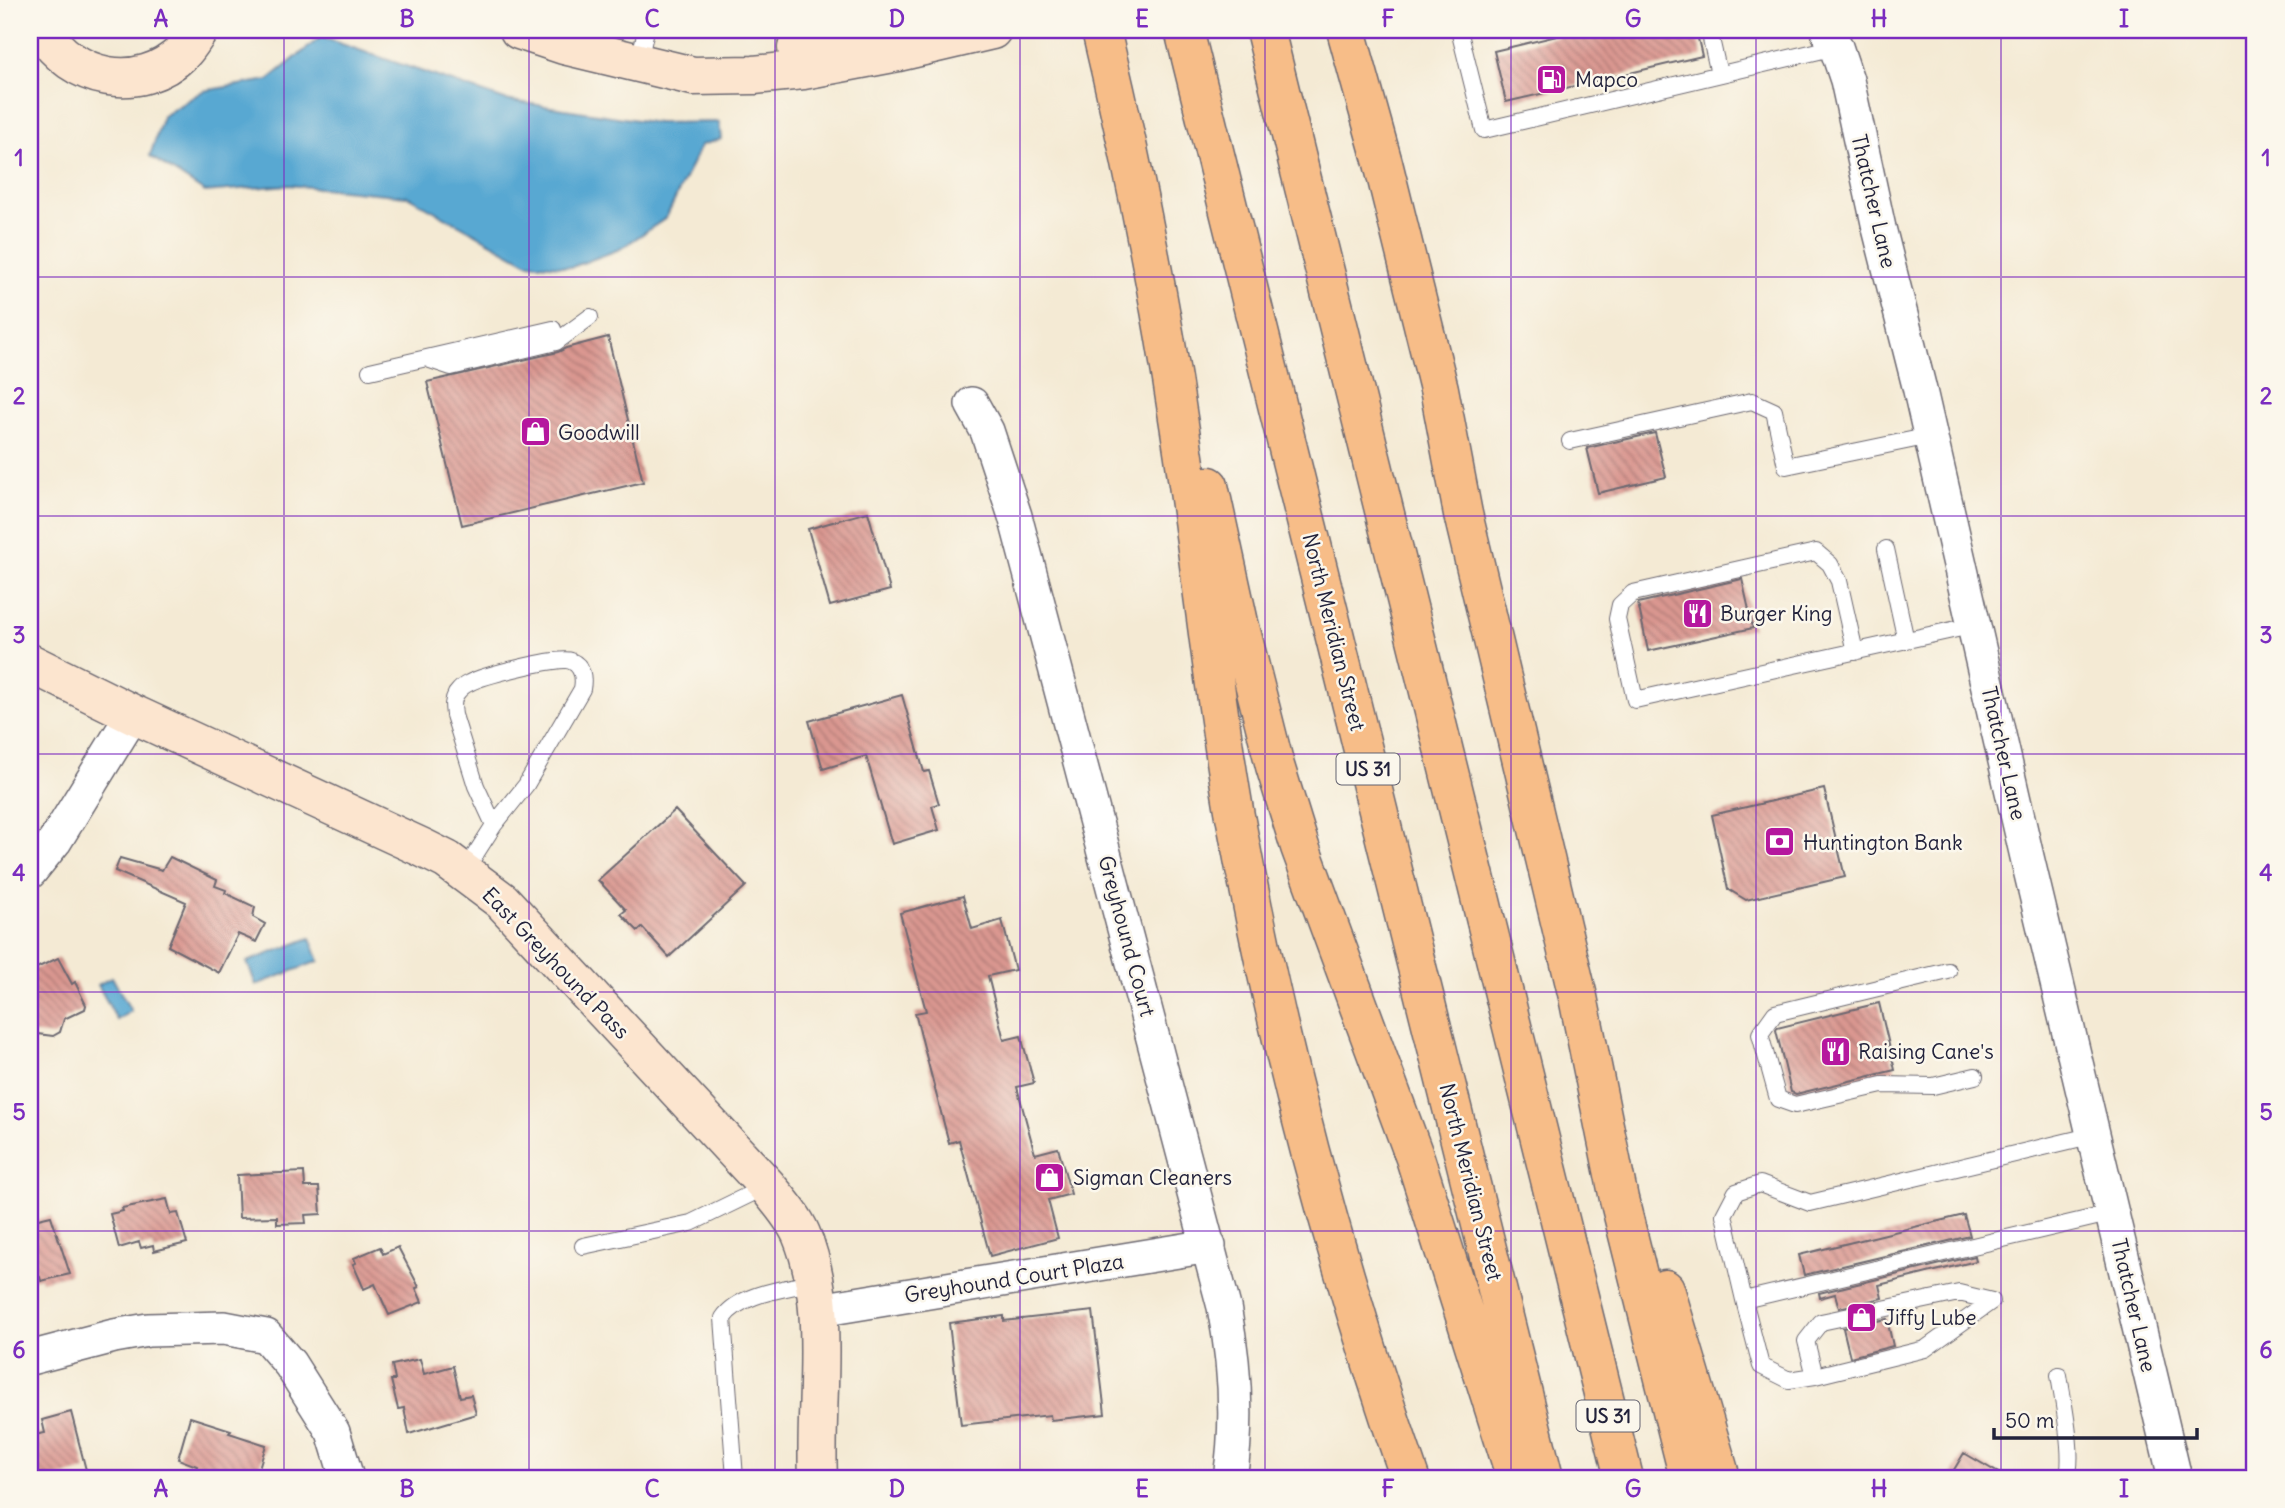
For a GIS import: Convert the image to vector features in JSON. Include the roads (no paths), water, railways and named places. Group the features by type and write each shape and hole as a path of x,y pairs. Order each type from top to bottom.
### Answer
{"highway":[{"path":"1101,30 1127,138 1157,287 1180,429 1219,720 1254,914 1324,1202 1379,1390 1410,1478"},
{"path":"1346,30 1383,163 1439,389 1463,514 1578,997 1619,1199 1689,1478"},
{"name":"US 31","path":"1267,36 1624,1478"},
{"name":"North Meridian Street","path":"1188,45 1544,1478"},
{"path":"1157,287 1219,524 1239,623 1275,766 1300,847 1415,1158 1516,1478"},
{"path":"1578,997 1721,1478"}],"street":[{"path":"42,30 52,46 74,65"},
{"path":"30,57 74,65 101,76 131,77 159,69 183,52 199,30"},
{"path":"519,30 564,46 783,51 817,44 859,30"},
{"path":"643,46 693,76 754,75 838,64 992,30"},
{"name":"Thatcher Lane","path":"1832,39 1850,93 1879,228 2175,1478"},
{"name":"Greyhound Court","path":"972,404 990,438 1015,516 1224,1307 1234,1363 1235,1435 1230,1478"},
{"name":"East Greyhound Pass","path":"30,663 133,714 447,860 502,901 767,1186 800,1232 809,1257 816,1296 818,1478"},
{"path":"30,872 55,841 133,714"},
{"name":"Greyhound Court Plaza","path":"816,1296 1209,1246"},
{"path":"30,1358 148,1330 224,1328 265,1336 290,1364 333,1432 347,1478"}],"lane":[{"path":"1459,30 1484,130 1719,74 1832,39"},
{"path":"1709,30 1719,74"},
{"path":"427,359 452,367 556,342 590,317"},
{"path":"370,371 553,329"},
{"path":"1570,442 1752,401 1774,411 1786,466 1930,436"},
{"path":"1886,549 1906,641"},
{"path":"1854,652 1839,581 1830,564 1816,552 1633,593 1620,605 1617,619 1635,701 1975,625"},
{"path":"464,872 494,825 526,785 582,689 582,672 574,662 567,660 542,663 470,682 456,695 454,715 476,786 494,825"},
{"path":"1948,971 1775,1013 1760,1034 1778,1099 1795,1105 1882,1085 1933,1086 1975,1076"},
{"path":"1815,1376 1806,1341 1821,1322 1959,1293 1992,1301 1925,1349 1815,1376 1789,1380 1761,1366 1724,1215 1736,1192 1760,1184 1810,1203 2094,1135"},
{"path":"583,1246 691,1223 767,1186"},
{"path":"1744,1300 2113,1213"},
{"path":"736,1478 723,1318 742,1301 816,1296"},
{"path":"2059,1375 2070,1453 2070,1476"},
{"path":"2054,1478 2070,1453"}],"water":[{"path":"321,37 505,100 657,123 719,122 721,139 701,145 666,218 620,249 572,267 528,263 407,196 288,185 205,192 150,156 163,116 203,91 268,80"},
{"path":"310,938 319,961 256,985 247,962"},
{"path":"112,977 131,1011 117,1020 98,985"}],"place":[{"name":"Mapco","path":"1552,79"},
{"name":"Goodwill","path":"535,432"},
{"name":"Burger King","path":"1697,613"},
{"name":"Huntington Bank","path":"1780,842"},
{"name":"Raising Cane's","path":"1835,1051"},
{"name":"Sigman Cleaners","path":"1050,1177"},
{"name":"Jiffy Lube","path":"1861,1317"}]}
